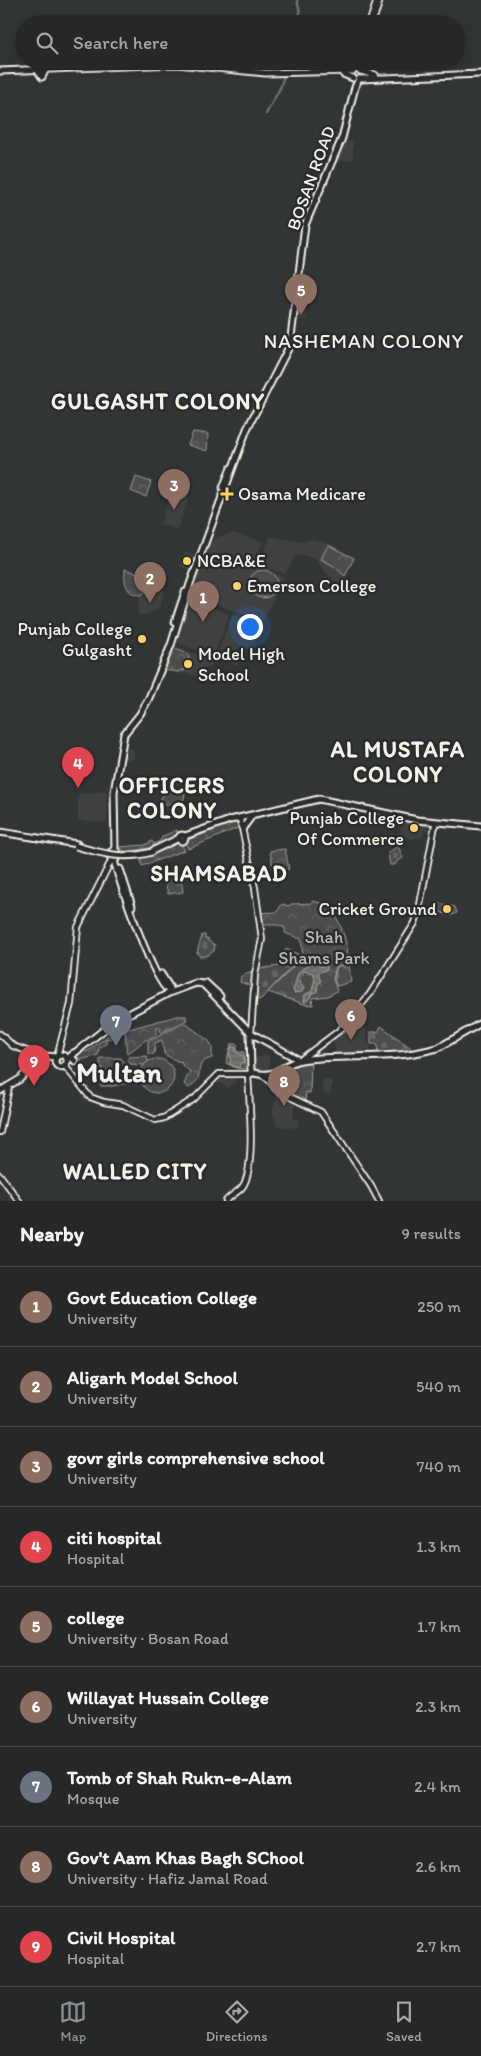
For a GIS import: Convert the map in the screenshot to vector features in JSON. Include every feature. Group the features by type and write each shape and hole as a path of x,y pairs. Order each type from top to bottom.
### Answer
{"main road":[{"path":"373,15 379,0"},
{"path":"0,72 44,70"},
{"path":"0,72 78,70"},
{"path":"212,70 272,75 344,74 356,80 481,73"},
{"path":"243,70 322,74 358,71 383,76 481,73"},
{"path":"356,80 362,74 358,71"},
{"path":"356,80 358,71"},
{"name":"BOSAN ROAD","path":"114,859 119,855 114,851 113,795 124,737 146,703 247,429 290,345 307,216 340,142 356,80"},
{"path":"0,833 68,844 117,857 136,856 152,852 198,832 319,799 417,820 481,827"},
{"path":"198,832 313,800 323,800 416,821 481,827"},
{"path":"242,828 251,817"},
{"path":"226,1201 241,1190 246,1182 250,1136 251,1033 255,974 262,939 255,888 241,819"},
{"path":"232,822 242,828"},
{"path":"60,1058 64,1066 90,1098 123,1105 155,1120 164,1118 191,1102 219,1074 251,1073 262,1075 279,1071 299,1060 342,1028 376,986 414,923 419,910 436,825"},
{"path":"114,859 120,869 132,907 154,960 170,990"},
{"path":"114,859 147,951 162,984 170,990"},
{"path":"64,1066 58,1066 71,1004 79,922 114,859"},
{"path":"60,1058 114,1020 170,990 196,983 203,984 251,1033 277,1050 299,1060 411,1054 438,1048 481,1023"},
{"path":"0,1034 14,1047 43,1057 60,1058 73,1053 115,1021 170,990"},
{"path":"73,1053 72,1057 75,1061"},
{"path":"0,1091 9,1087 23,1076 37,1060 43,1057"},
{"path":"262,1075 278,1090 322,1112 379,1201"},
{"path":"0,1132 9,1087"},
{"path":"0,1175 19,1201"}],"shaded area":[{"path":"341,142 353,142 353,160 333,161"},
{"path":"296,311 307,311 307,320 294,320"},
{"path":"172,491 189,497 177,529 160,524"},
{"name":"Emerson College","path":"232,533 262,541 255,567 284,577 263,621 190,595 210,540"},
{"path":"270,536 302,542 312,539 324,542 356,559 343,576 353,584 353,588 347,597 314,558 304,555 295,556 285,574 260,565"},
{"name":"NCBA&E","path":"185,552 194,556 189,570 180,567"},
{"path":"154,586 165,590 159,608 146,615 138,615 139,597"},
{"path":"189,598 229,614 214,656 172,641"},
{"path":"232,614 261,624 252,650 244,648 237,666 216,657"},
{"name":"Model High School","path":"171,646 213,660 210,668 204,667 202,677 163,670"},
{"path":"133,748 134,759 119,760 121,749"},
{"path":"107,791 107,822 78,821 78,794"},
{"name":"Punjab College Of Commerce","path":"403,821 428,825 427,831 423,832 424,837 409,839 400,833"},
{"path":"314,959 319,960 319,966 327,966 328,969 318,973 321,982 318,984 317,992 312,993 308,1000 304,1002 305,995 312,991 315,978 313,973 304,971 301,974 300,982 304,987 302,992 294,993 293,988 299,971 313,963"},
{"path":"359,1026 366,1029 367,1044 370,1044 370,1056 335,1058 334,1037 345,1027"},
{"path":"232,1046 236,1048 236,1052 244,1056 244,1062 240,1064 239,1068 229,1064 231,1060 229,1053"},
{"path":"269,1055 270,1073 253,1072 251,1058"},
{"path":"221,1076 233,1077 237,1080 227,1088 216,1080"},
{"path":"322,1080 332,1080 331,1094 323,1094"},
{"path":"279,1093 295,1100 293,1119 299,1120 297,1128 277,1126 272,1111"}],"green space":[{"path":"193,432 208,434 207,451 188,445"},
{"path":"136,477 151,482 146,497 131,491"},
{"path":"328,545 354,558 345,576 334,566 321,559"},
{"path":"125,569 155,579 149,589 141,595 132,593 127,586"},
{"path":"263,570 273,574 277,584 273,594 263,598 253,594 249,584 253,574"},
{"path":"172,647 189,657 184,671 163,670"},
{"path":"171,790 185,793 184,799 174,805 163,804 161,798"},
{"path":"234,822 240,827 188,849 185,841"},
{"path":"177,830 178,833 174,838 153,847 124,851 119,847 145,845 152,841 154,844 160,841 163,836"},
{"path":"180,843 185,850 142,866 140,857"},
{"path":"398,846 403,858 397,861 395,865 390,865 388,853"},
{"path":"285,849 289,869 274,872 270,851"},
{"path":"180,871 183,892 168,894 164,877"},
{"name":"Shah Shams Park","path":"312,901 329,905 337,918 347,948 349,964 336,966 333,979 337,991 328,996 312,998 313,1005 304,1004 268,992 303,957 301,939 285,933 285,928 278,925 261,925 259,913 277,912 282,904 289,906 291,904 312,903"},
{"path":"440,903 455,907 457,913 452,915 438,912"},
{"path":"202,935 205,935 205,939 209,939 208,941 215,945 214,951 206,956 199,956 199,953 197,953"},
{"path":"286,949 302,956 261,999 257,1000 256,988 240,982 241,976 264,968 279,966"},
{"path":"349,965 351,982 337,986 334,979 337,966"},
{"path":"177,1016 186,1016 187,1020 161,1033 160,1028 156,1028 156,1035 144,1041 127,1054 125,1030"},
{"path":"185,1023 209,1041 212,1047 212,1058 201,1064 198,1079 189,1088 184,1084 190,1071 182,1065 181,1061 179,1062 164,1054 162,1040 155,1043 154,1054 148,1054 148,1041"},
{"path":"381,1026 411,1048 411,1053 378,1054 377,1044 371,1044 371,1032 378,1032"},
{"path":"113,1032 116,1037 106,1039 106,1044 99,1048 98,1055 77,1061 72,1055 83,1047 84,1052 88,1051"},
{"path":"231,1044 237,1044 237,1052 244,1052 245,1069 236,1068 226,1063"},
{"path":"147,1056 148,1061 144,1065 130,1064 127,1060 129,1057"},
{"path":"100,1058 121,1058 138,1081 101,1086 99,1075 103,1074 103,1068 100,1067"},
{"path":"157,1059 164,1060 169,1064 173,1069 173,1083 169,1088 164,1092 157,1093 150,1092 145,1088 141,1083 140,1076 141,1069 145,1064 150,1060"},
{"path":"311,1061 310,1093 306,1092 305,1101 281,1090 274,1084 275,1078 279,1078 278,1073 294,1064"}],"waterway":[{"path":"297,0 300,15"},
{"path":"266,114 280,88 284,76"}],"place":[{"name":"college","path":"301,315"},
{"name":"Osama Medicare","path":"227,494"},
{"name":"govr girls comprehensive school","path":"174,510"},
{"name":"NCBA&E","path":"187,561"},
{"name":"Emerson College","path":"237,586"},
{"name":"Aligarh Model School","path":"150,603"},
{"name":"Govt Education College","path":"203,622"},
{"name":"Punjab College Gulgasht","path":"142,639"},
{"name":"Model High School","path":"188,664"},
{"name":"citi hospital","path":"78,788"},
{"name":"Punjab College Of Commerce","path":"414,828"},
{"name":"Cricket Ground","path":"447,909"},
{"name":"Willayat Hussain College","path":"351,1040"},
{"name":"Tomb of Shah Rukn-e-Alam","path":"116,1046"},
{"name":"Civil Hospital","path":"34,1086"},
{"name":"Gov't Aam Khas Bagh SChool","path":"284,1106"}],"district":[{"name":"NASHEMAN COLONY","path":"364,341"},
{"name":"GULGASHT COLONY","path":"158,401"},
{"name":"AL MUSTAFA COLONY","path":"398,762"},
{"name":"OFFICERS COLONY","path":"172,798"},
{"name":"SHAMSABAD","path":"219,873"},
{"name":"Multan","path":"119,1072"},
{"name":"WALLED CITY","path":"135,1171"}]}
